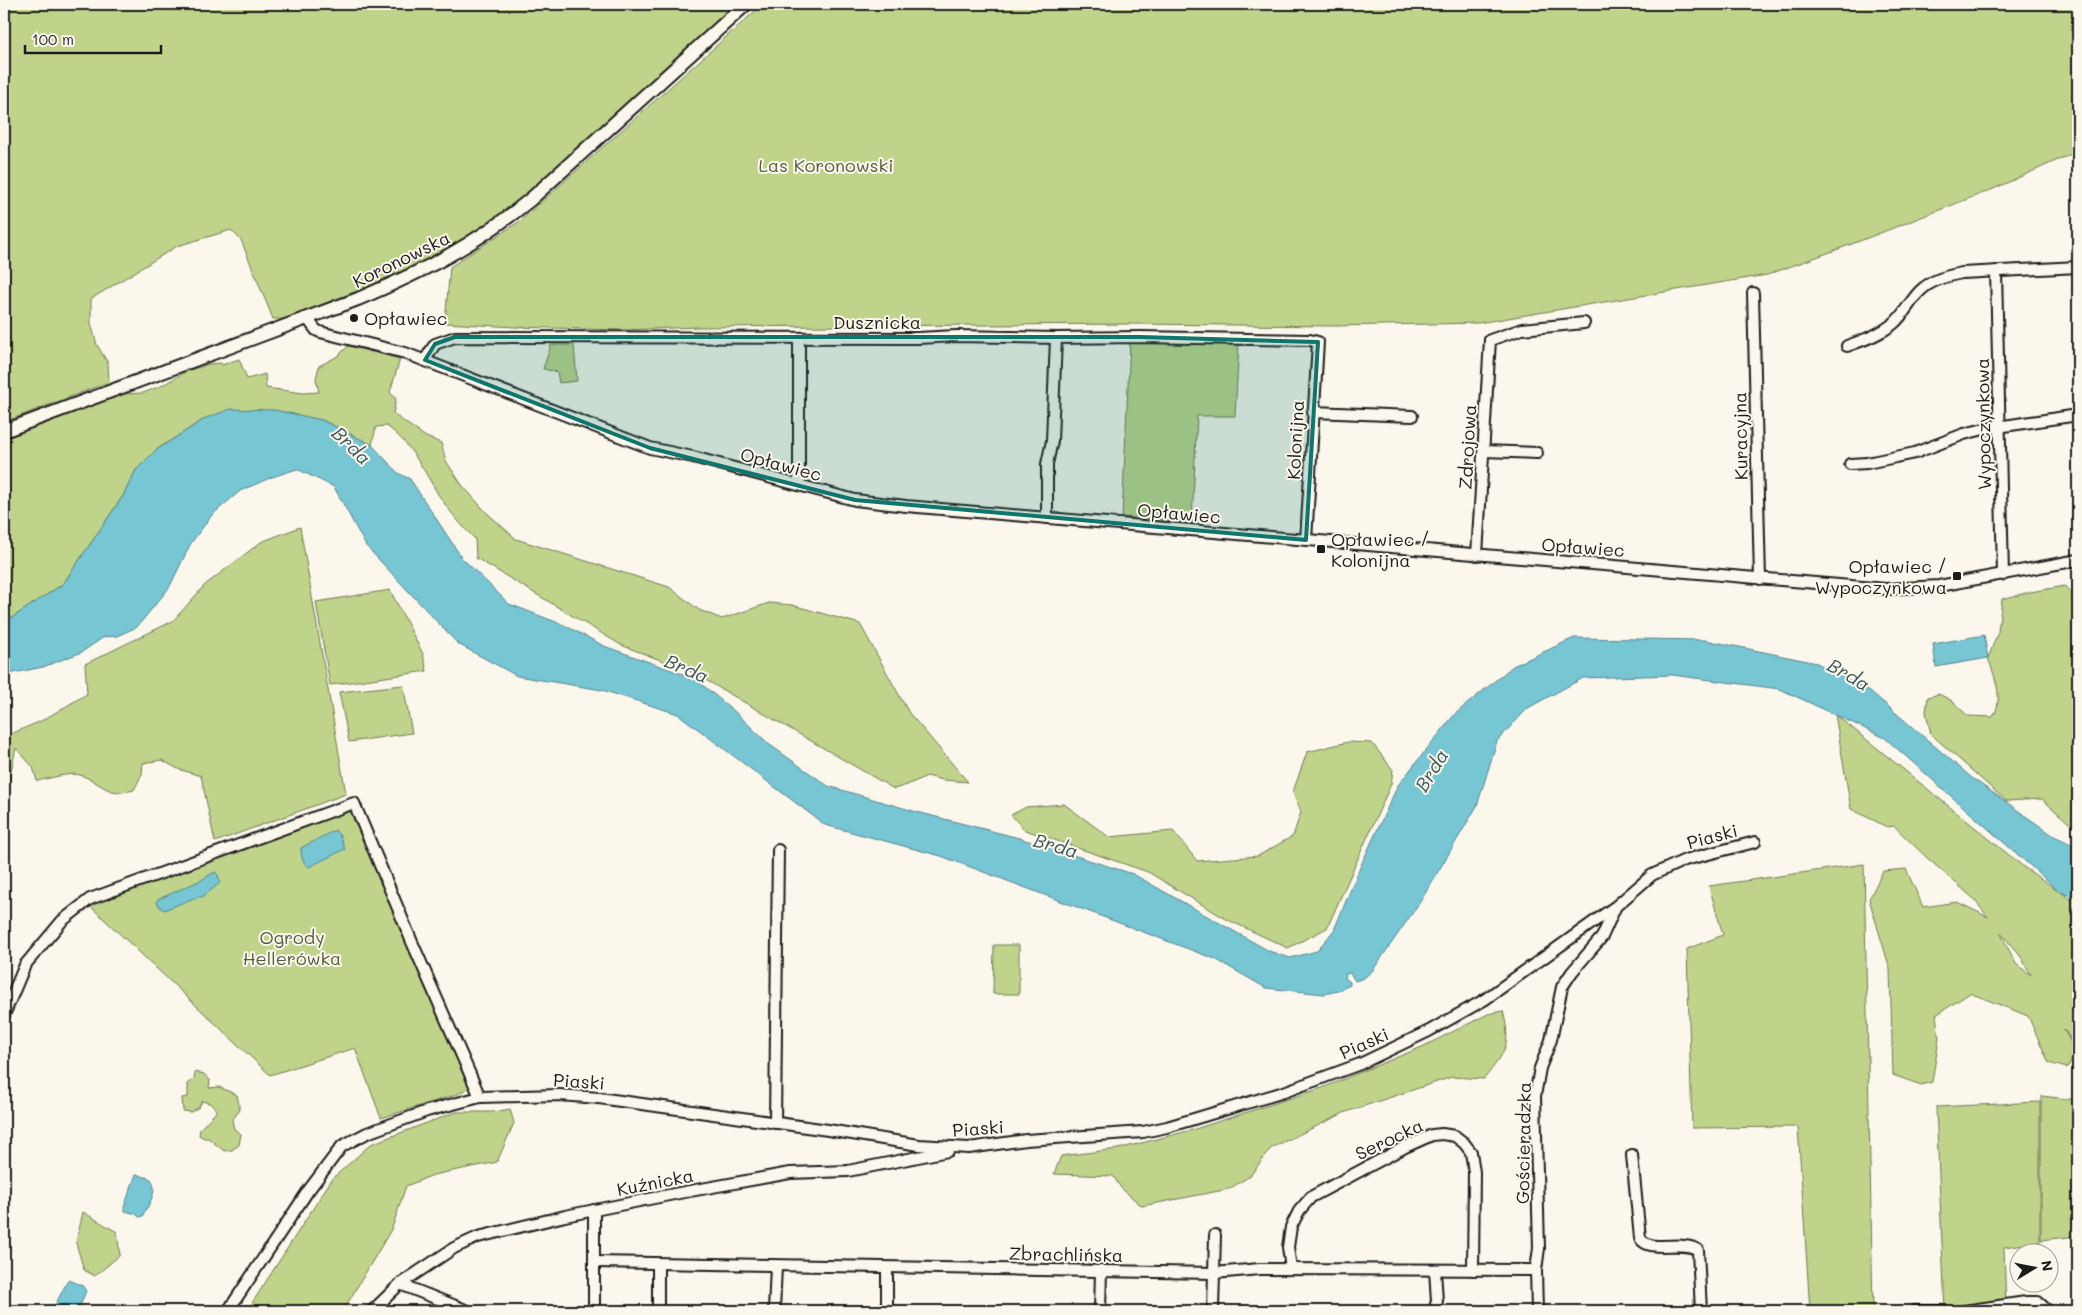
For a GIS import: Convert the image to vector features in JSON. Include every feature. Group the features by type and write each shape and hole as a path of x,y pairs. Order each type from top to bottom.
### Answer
{"main road":[{"name":"Koronowska","path":"4,431 307,318 408,278 446,259 494,228 548,184 746,4"}],"street":[{"path":"1847,346 1875,336 1893,324 1920,291 1933,282 1962,273 2078,267"},
{"name":"Wypoczynkowa","path":"1996,272 1998,427 2003,575"},
{"name":"Kuracyjna","path":"1753,293 1760,579"},
{"name":"Opławiec","path":"307,318 316,330 320,332 387,348 424,360 650,448 693,457 855,500 906,506 1900,590 1939,586 2078,560"},
{"name":"Zdrojowa","path":"1477,555 1490,340 1522,329 1584,323"},
{"name":"Dusznicka","path":"424,360 435,344 455,337 1234,337 1318,342"},
{"path":"799,338 799,485"},
{"path":"1047,518 1047,464 1052,440 1056,338"},
{"name":"Kolonijna","path":"1306,540 1318,342"},
{"path":"1313,412 1412,416"},
{"path":"1850,464 1867,464 1915,453 1964,434 2078,415"},
{"path":"1484,451 1537,453"},
{"path":"4,1015 12,993 26,966 62,921 90,899 354,803 480,1097"},
{"name":"Piaski","path":"228,1311 308,1191 342,1146 394,1122 480,1097 528,1094 599,1098 919,1145 969,1148 1026,1140 1143,1132 1167,1127 1284,1092 1347,1069 1429,1031 1484,1000 1616,906 1652,876 1685,860 1755,842"},
{"path":"775,1123 778,850"},
{"name":"Gościeradzka","path":"1537,1311 1536,1270 1539,1248 1535,1096 1540,1068 1551,1040 1562,987 1572,972 1602,937 1616,906"},
{"name":"Serocka","path":"1291,1269 1288,1246 1291,1227 1298,1210 1311,1197 1405,1147 1432,1135 1442,1134 1455,1136 1471,1152 1474,1172 1473,1270"},
{"name":"Kuźnicka","path":"372,1311 400,1284 470,1240 521,1226 594,1210 790,1174 848,1171 969,1148"},
{"path":"1632,1155 1640,1238 1643,1243 1649,1246 1692,1246 1698,1250 1700,1311"},
{"path":"594,1210 594,1311"},
{"path":"1213,1311 1215,1235"},
{"name":"Zbrachlińska","path":"595,1262 1214,1273 1260,1269 1536,1270"},
{"path":"658,1264 658,1311"},
{"path":"774,1311 776,1266"},
{"path":"887,1311 888,1268"},
{"path":"1100,1311 1101,1270"},
{"path":"1434,1311 1437,1300 1435,1270"},
{"path":"400,1284 468,1311"},
{"path":"1964,1311 2026,1302 2038,1302 2048,1311"},
{"path":"1915,1311 1940,1311"}],"highlighted area":[{"path":"455,337 1140,337 1318,342 1306,540 855,500 650,448 425,360 435,344"}],"green space":[{"path":"4,4 736,4 528,194 467,239 404,273 285,319 273,319 241,240 231,230 177,246 91,299 91,323 97,345 108,363 109,382 4,422"},
{"name":"Las Koronowski","path":"763,4 2078,4 2078,151 1991,190 1767,275 1478,323 1335,326 1133,324 699,327 622,330 445,323 450,267 520,221"},
{"path":"1130,341 1239,344 1235,416 1197,416 1192,522 1122,517"},
{"path":"551,345 574,345 577,381 559,383 557,372 543,369"},
{"path":"348,346 400,359 390,392 396,399 393,414 426,437 441,443 446,461 462,485 486,512 516,539 669,587 699,610 722,619 769,603 792,605 860,624 909,713 968,782 943,780 927,776 894,789 692,672 621,645 476,558 475,539 446,506 410,449 387,426 376,427 372,445 322,420 206,418 156,450 136,470 123,496 63,584 4,623 4,438 122,394 143,393 161,386 187,371 209,364 221,363 222,365 239,359 247,379 265,374 266,388 303,393 319,392 316,379 319,366 338,356"},
{"path":"300,527 346,794 215,842 201,776 178,769 162,760 143,763 142,774 134,790 124,792 110,790 76,774 37,781 33,767 16,748 4,805 4,737 41,721 87,694 85,664 173,621 205,585 261,542"},
{"path":"2065,586 2078,603 2078,831 2042,799 2006,801 1931,734 1926,712 1928,697 1939,694 1952,701 1968,716 1993,717 1998,703 1998,695 1996,680 1988,658 1998,632 2002,599"},
{"path":"390,590 423,654 427,671 330,685 316,602"},
{"path":"403,685 412,733 349,742 339,692"},
{"path":"1835,714 2025,868 2078,904 2078,1052 2064,1029 2076,1053 2067,1068 2049,1063 2028,1016 1970,993 1936,1015 1939,1039 1932,1082 1921,1085 1893,1075 1890,969 1869,899 1883,871 1906,869 1923,907 1957,902 1988,917 1973,898 1894,826 1887,827 1851,809","holes":["2000,932 2021,957 2031,975 2016,964"]},
{"path":"1348,742 1372,743 1393,770 1391,784 1327,928 1288,948 1226,919 1148,872 1025,830 1011,815 1026,807 1064,804 1109,837 1173,831 1197,861 1258,856 1293,836 1301,812 1293,792 1307,752"},
{"name":"Ogrody Hellerówka","path":"351,810 470,1087 458,1094 381,1118 355,1048 270,1075 88,904"},
{"path":"1864,864 1873,1311 1810,1311 1798,1127 1692,1128 1687,949 1723,935 1709,886"},
{"path":"994,945 1019,945 1019,994 993,994"},
{"path":"1503,1011 1507,1033 1505,1048 1484,1079 1452,1077 1346,1112 1271,1148 1250,1176 1229,1189 1142,1206 1121,1188 1113,1176 1054,1174 1061,1156 1118,1149 1192,1130 1322,1088 1422,1047 1488,1014"},
{"path":"195,1072 204,1074 210,1080 209,1088 219,1087 237,1095 240,1110 232,1120 234,1129 241,1134 239,1145 232,1150 224,1151 208,1138 199,1135 200,1129 216,1112 213,1106 202,1101 199,1107 191,1112 183,1111 182,1098 188,1097 188,1084 194,1079"},
{"path":"2041,1096 2078,1100 2078,1236 2041,1240"},
{"path":"2040,1102 2040,1242 2010,1242 2010,1246 2004,1247 2006,1311 1945,1311 1936,1107"},
{"path":"510,1109 514,1123 497,1162 433,1175 406,1186 392,1228 343,1311 247,1311 332,1179 371,1144 456,1112 493,1112"},
{"path":"83,1212 117,1232 120,1255 95,1276 84,1270 76,1243"}],"water":[{"name":"Brda","path":"231,409 275,410 322,420 372,445 398,473 410,479 462,558 509,604 564,625 604,646 694,678 734,711 770,745 828,786 917,812 1019,838 1133,874 1269,951 1290,958 1317,951 1334,930 1361,865 1398,785 1455,714 1513,666 1574,638 1705,640 1817,663 1870,691 1972,778 2054,836 2078,847 2078,900 2059,891 1885,738 1780,689 1672,675 1583,678 1528,708 1497,741 1477,806 1420,902 1373,970 1364,978 1355,981 1350,973 1346,974 1345,978 1350,982 1350,985 1338,991 1324,994 1266,988 1215,959 941,856 825,825 678,714 602,690 517,676 458,644 366,546 334,487 297,469 272,477 240,491 212,515 191,543 169,588 137,627 117,636 104,637 82,652 43,667 4,675 4,623 63,584 123,496 136,470 156,450 206,418"},
{"path":"1984,635 1988,658 1936,667 1933,644"},
{"path":"335,830 340,836 345,849 309,867 302,859 301,848"},
{"path":"215,872 220,883 202,897 197,897 164,910 156,901 201,880"},
{"path":"136,1174 151,1179 154,1188 152,1198 143,1216 139,1217 136,1214 125,1211 124,1207"},
{"path":"68,1280 82,1285 86,1291 78,1311 52,1311"}],"place":[{"name":"Opławiec","path":"354,318"},
{"name":"Opławiec / Kolonijna","path":"1321,549"},
{"name":"Opławiec / Wypoczynkowa","path":"1957,576"}]}
